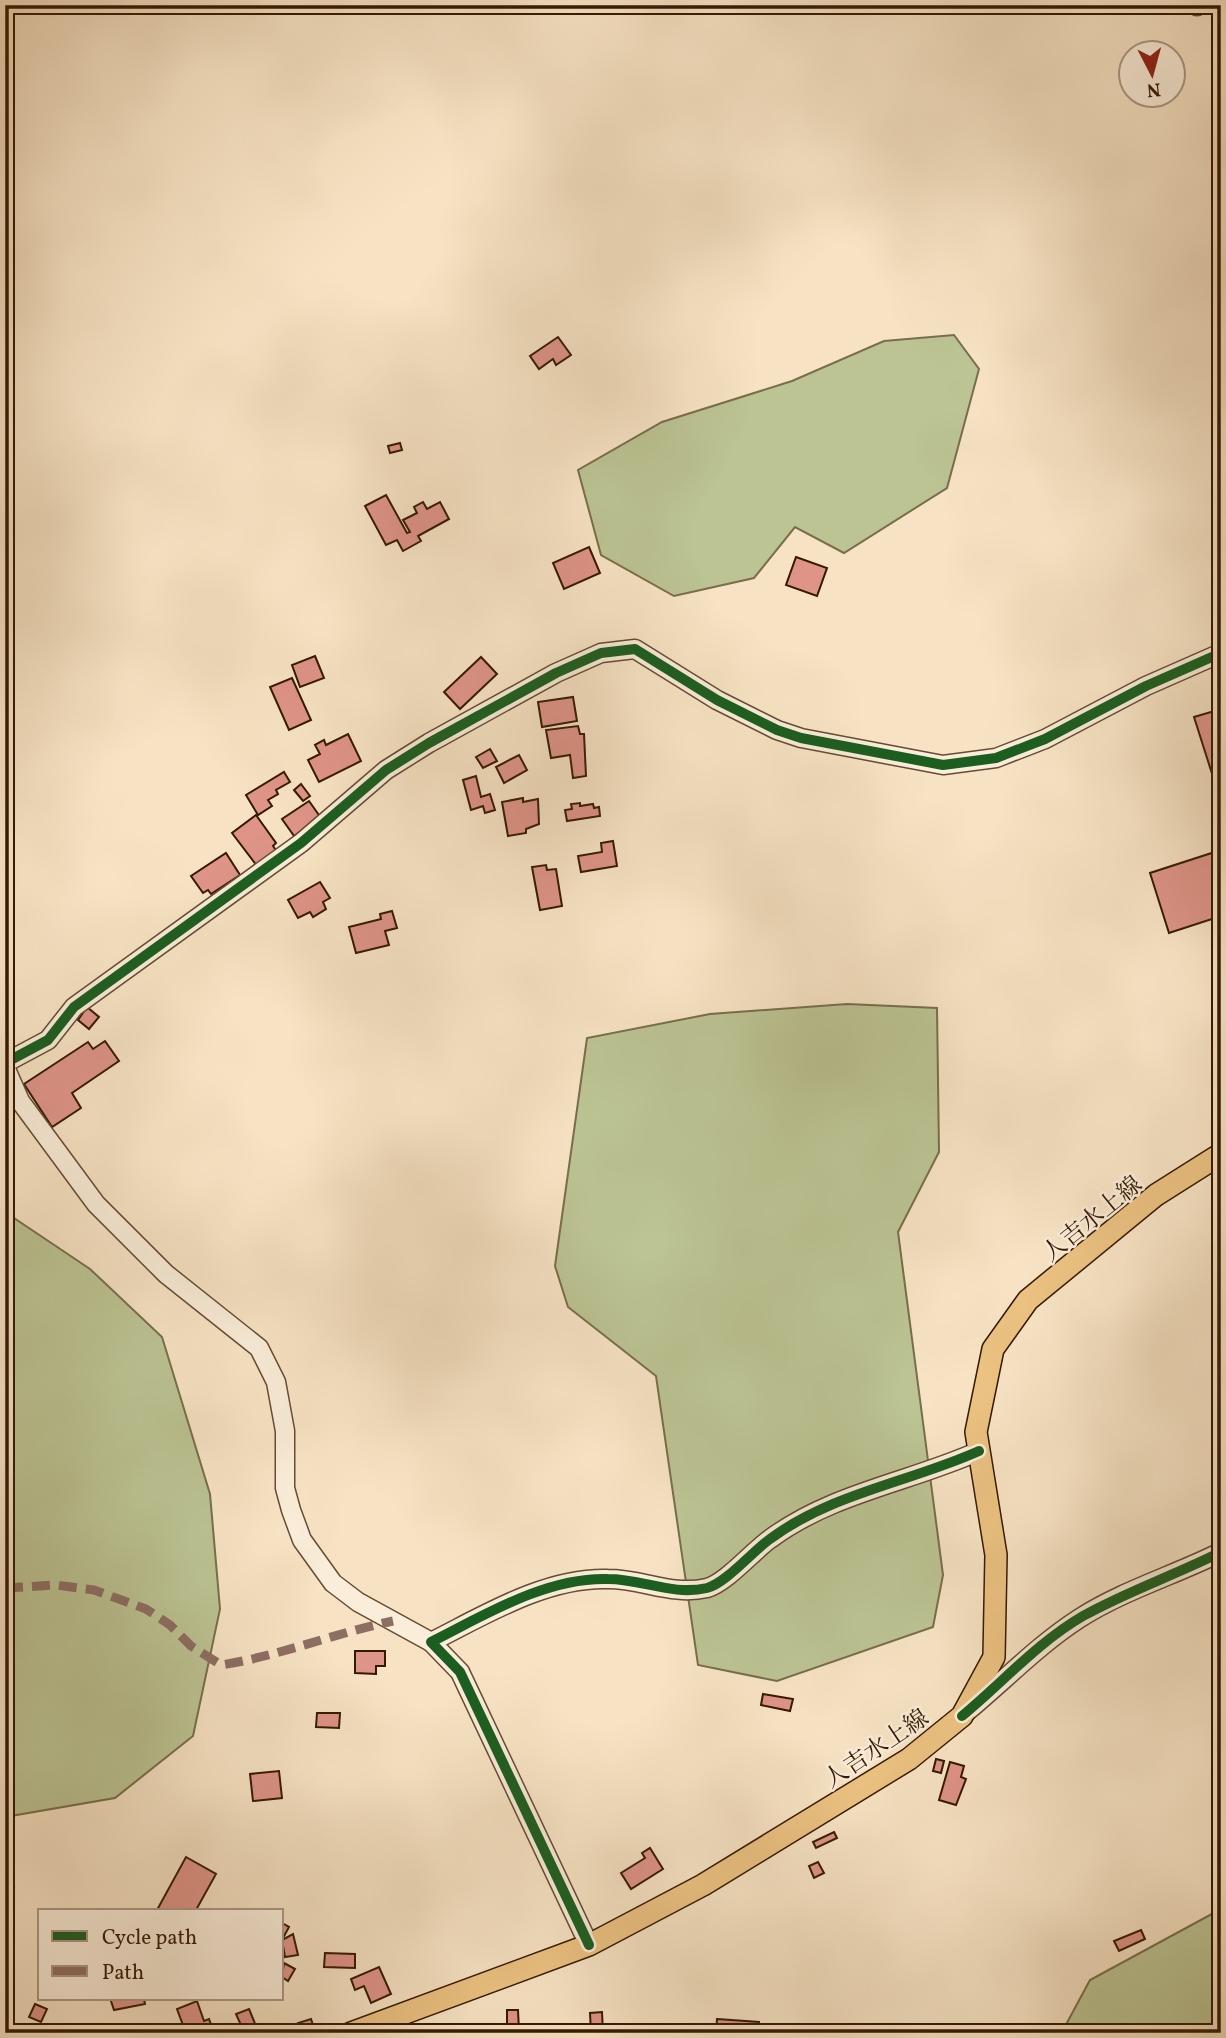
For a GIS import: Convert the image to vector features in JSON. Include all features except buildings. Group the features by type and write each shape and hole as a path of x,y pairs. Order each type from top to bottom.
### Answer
{"main road":[{"name":"人吉水上線","path":"351,2033 589,1945 703,1885 909,1759 962,1716 994,1657 996,1555 976,1432 993,1349 1028,1300 1156,1195 1221,1154"}],"street":[{"path":"589,1945 460,1672 431,1642 358,1602 333,1583 302,1540 285,1488 285,1431 275,1382 259,1348 166,1274 96,1204 20,1101 5,1065 48,1041 74,1007 301,843 387,771 452,730 556,673 601,653 635,649 717,700 777,730 801,738 943,765 996,758 1045,739 1146,686 1221,653"},
{"path":"431,1642 497,1609 555,1586 581,1580 611,1578 685,1592 712,1587 771,1538 848,1496 952,1463 979,1451"},
{"path":"962,1716 1042,1644 1083,1617 1164,1575 1221,1552"}],"green space":[{"path":"954,335 979,369 947,488 844,553 795,527 754,578 674,596 601,555 578,470 662,422 792,381 884,341"},
{"path":"847,1004 937,1008 939,1152 898,1232 943,1575 933,1627 777,1681 698,1665 656,1376 568,1307 555,1266 587,1038 710,1014"},
{"path":"5,1212 90,1269 162,1337 210,1494 220,1609 193,1736 115,1798 5,1817"},
{"path":"1221,1909 1221,2033 1062,2032 1090,1980"}],"marked path":[{"path":"5,1588 56,1585 94,1590 146,1609 170,1625 191,1646 221,1665 393,1621"}],"cycle path":[{"path":"5,1063 48,1040 74,1007 301,843 386,770 429,743 556,673 601,653 635,649 717,700 777,730 801,738 943,765 996,758 1045,739 1146,686 1221,653"},
{"path":"589,1945 460,1672 431,1642 516,1600 562,1584 608,1579 670,1589 707,1588 731,1573 770,1539 819,1510 979,1451"},
{"path":"962,1716 1035,1650 1067,1626 1117,1599 1221,1552"}]}
